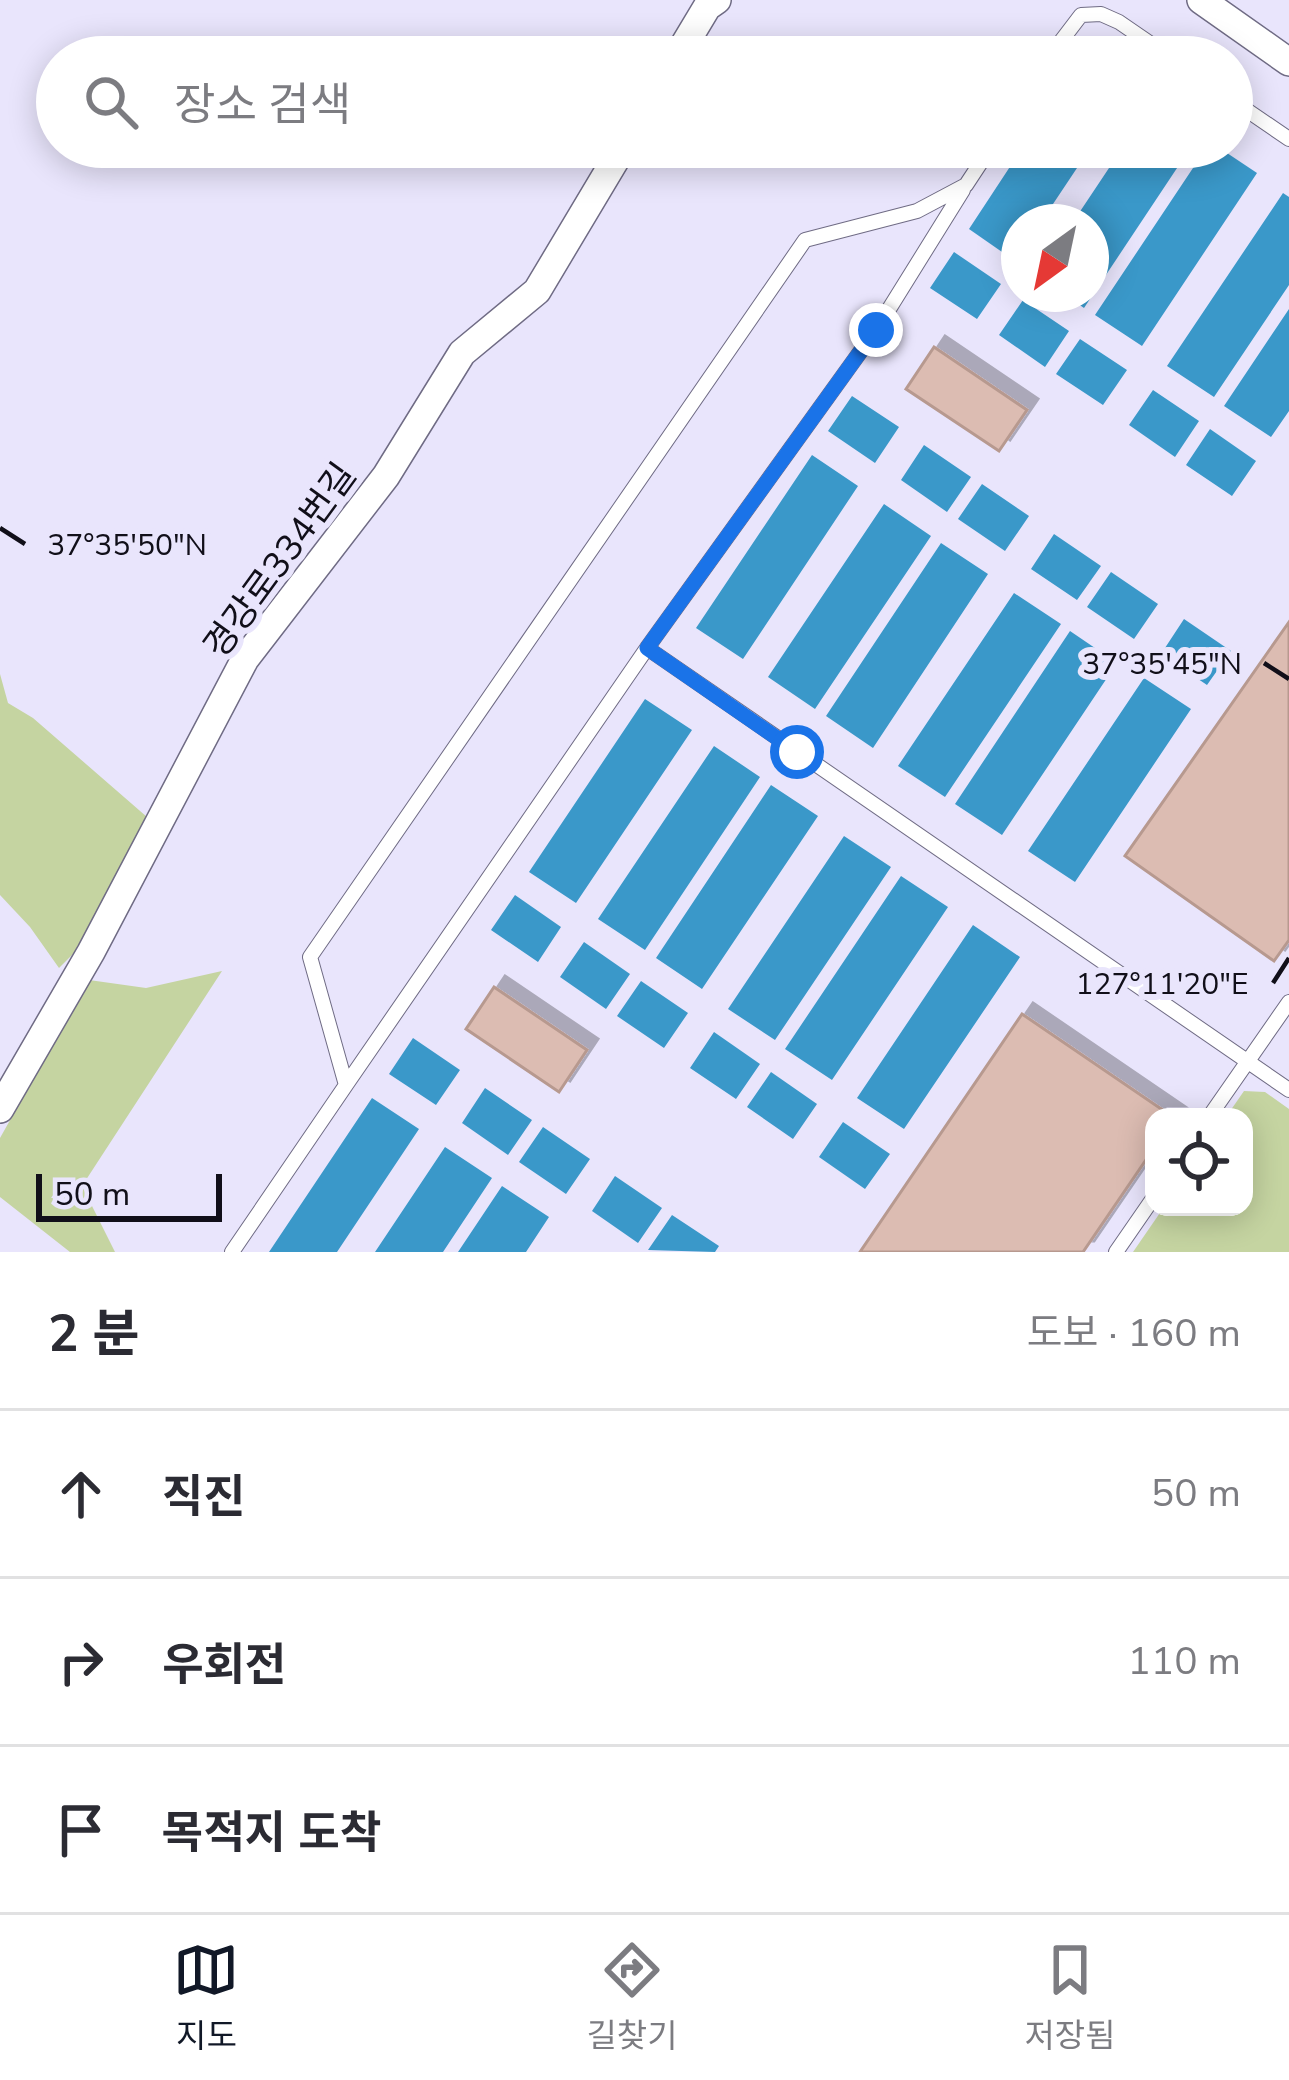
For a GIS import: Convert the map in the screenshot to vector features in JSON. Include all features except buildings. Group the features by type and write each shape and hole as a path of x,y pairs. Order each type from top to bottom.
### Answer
{"street":[{"path":"690,36 707,7 717,0"},
{"path":"1202,0 1253,36"},
{"path":"1253,36 1289,62"},
{"name":"경강로334번길","path":"0,1109 91,952 245,659 386,476 462,353 537,291 610,168"}],"lane":[{"path":"1065,36 1081,15 1101,14 1136,36"},
{"path":"1253,114 1289,139"},
{"path":"232,1252 647,648 876,330 977,168"},
{"path":"346,1084 310,957 336,918 805,240 917,211 966,185"},
{"path":"647,648 1289,1090"},
{"path":"1215,1108 1289,1002"},
{"path":"1116,1252 1145,1210"}],"green space":[{"path":"0,674 8,703 33,718 147,817 84,943 59,968 0,895"},
{"path":"222,971 82,1186 115,1252 70,1252 0,1197 0,1138 89,980 146,988"},
{"path":"1244,1091 1265,1092 1289,1109 1289,1252 1133,1252 1158,1216 1253,1216 1253,1108 1232,1108"}],"water":[{"path":"1009,168 1077,168 1053,204 1001,204 1001,251 969,229"},
{"path":"1109,168 1177,168 1109,270 1109,204 1085,204"},
{"path":"1193,168 1250,168 1257,173 1142,346 1095,315 1109,312 1109,294"},
{"path":"1283,193 1289,197 1289,285 1214,397 1167,366"},
{"path":"954,252 1001,284 977,319 930,288"},
{"path":"1289,309 1289,411 1271,437 1224,406"},
{"path":"1015,312 1041,312 1069,331 1045,367 999,335"},
{"path":"1080,339 1127,370 1103,405 1056,374"},
{"path":"1153,390 1199,421 1175,457 1129,425"},
{"path":"852,396 899,427 875,463 828,431"},
{"path":"1210,429 1256,461 1232,496 1186,465"},
{"path":"924,445 971,477 947,512 901,480"},
{"path":"812,455 858,486 743,659 696,628"},
{"path":"982,484 1029,516 1005,551 958,519"},
{"path":"884,504 931,536 815,709 768,677"},
{"path":"1054,534 1101,566 1077,600 1031,569"},
{"path":"941,543 988,574 873,748 826,716"},
{"path":"1111,572 1158,604 1134,639 1087,607"},
{"path":"1014,593 1061,624 945,797 898,766"},
{"path":"1184,619 1231,651 1207,685 1161,654"},
{"path":"1070,631 1117,663 1002,835 955,804"},
{"path":"1144,678 1191,709 1075,882 1028,851"},
{"path":"645,699 692,730 576,903 529,872"},
{"path":"714,746 760,777 645,950 598,919"},
{"path":"771,785 818,816 702,989 656,958"},
{"path":"844,836 891,867 775,1040 728,1009"},
{"path":"901,876 948,907 832,1080 785,1049"},
{"path":"515,895 561,927 538,962 491,930"},
{"path":"973,925 1020,957 904,1129 857,1098"},
{"path":"584,942 630,974 606,1009 560,977"},
{"path":"641,981 688,1013 664,1048 617,1016"},
{"path":"714,1032 760,1064 736,1099 690,1068"},
{"path":"413,1038 460,1070 436,1105 389,1074"},
{"path":"771,1072 817,1104 793,1139 747,1107"},
{"path":"485,1088 532,1120 508,1155 462,1123"},
{"path":"372,1098 419,1129 337,1252 269,1252"},
{"path":"843,1122 890,1154 865,1189 819,1157"},
{"path":"543,1127 590,1159 566,1194 519,1162"},
{"path":"445,1147 492,1178 443,1252 375,1252"},
{"path":"615,1176 662,1208 638,1243 592,1211"},
{"path":"502,1186 549,1217 526,1252 458,1252"},
{"path":"672,1215 719,1246 715,1252 648,1250"}],"route":[{"path":"797,752 647,648 876,330"}]}
